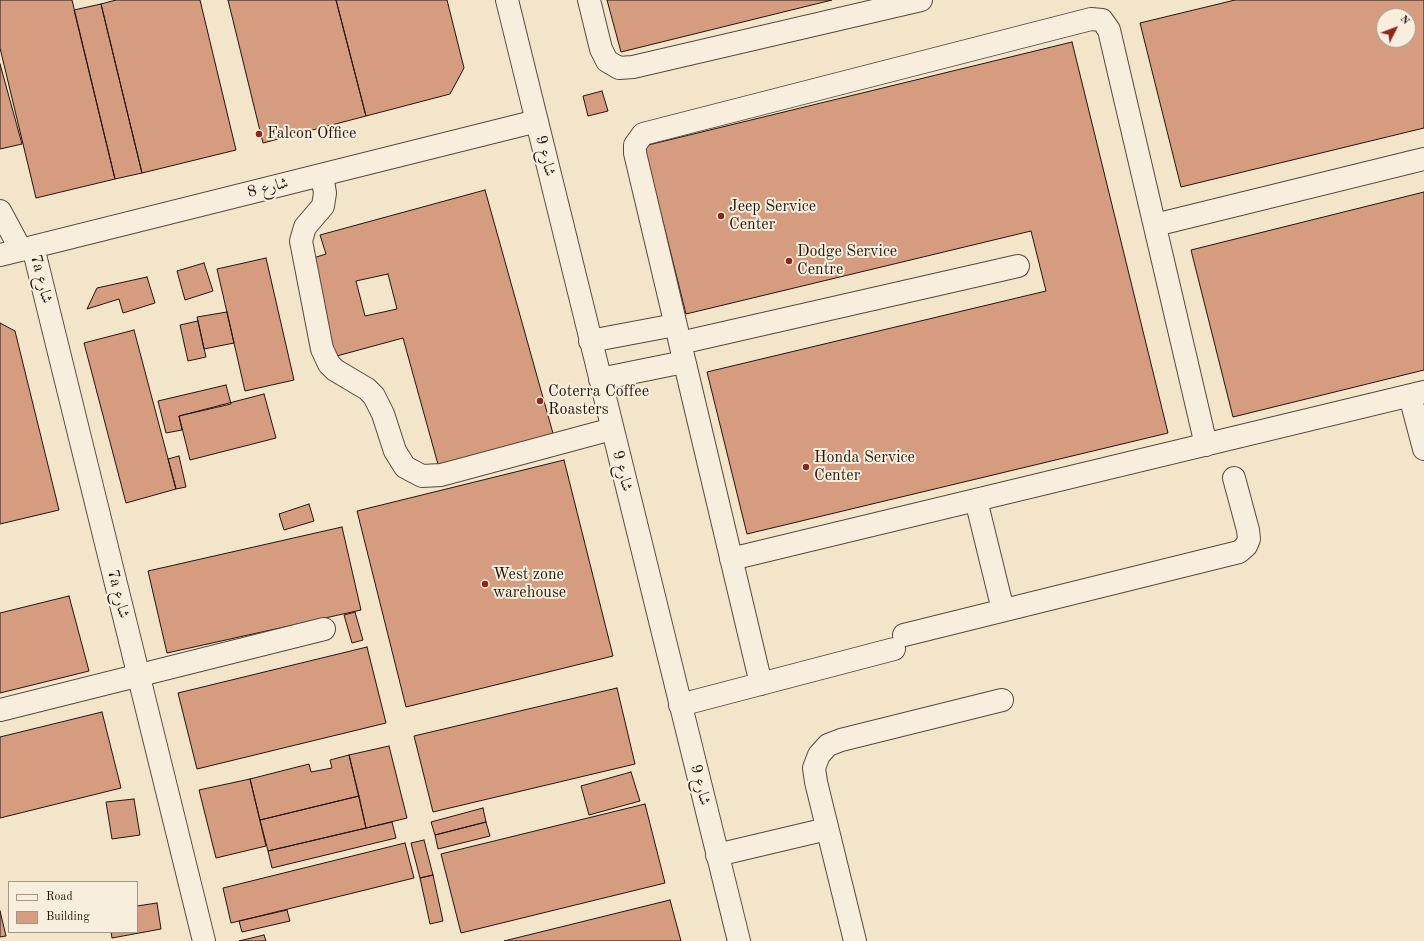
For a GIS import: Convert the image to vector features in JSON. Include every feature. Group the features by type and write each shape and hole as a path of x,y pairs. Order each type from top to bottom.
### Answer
{"street":[{"name":"شارع 9","path":"507,0 739,941"},
{"path":"589,0 601,49 607,61 620,68 633,67 921,0"},
{"path":"760,684 635,153 635,145 644,134 1091,19 1102,20 1109,30 1206,444"},
{"name":"شارع 8","path":"0,255 537,121"},
{"path":"1155,225 1424,159"},
{"path":"322,175 325,193 323,206 304,227 301,241 322,349 329,364 335,370 367,388 374,396 382,414 394,451 405,467 422,476 441,475 612,429"},
{"name":"7a شارع","path":"0,211 27,248 138,676 204,941"},
{"path":"600,379 680,343 1018,266"},
{"path":"590,341 680,343"},
{"path":"730,559 1417,394 1424,449"},
{"path":"680,705 760,684 1002,610 1239,552 1246,546 1249,538 1234,478"},
{"path":"976,500 1002,610"},
{"path":"0,710 324,629"},
{"path":"855,941 827,829 814,768 819,755 828,745 841,740 1002,700"},
{"path":"717,854 827,829"}],"building":[{"path":"0,0 72,0 115,179 36,198 0,48"},
{"path":"116,0 200,0 236,150 142,173 101,4"},
{"path":"228,0 336,0 366,116 263,143"},
{"path":"336,0 447,0 464,68 450,94 366,116"},
{"path":"607,0 832,0 621,52"},
{"path":"1235,0 1424,0 1424,128 1181,187 1140,23"},
{"path":"101,4 142,173 115,179 74,10"},
{"name":"Dodge Service Centre","path":"1072,42 1168,433 747,534 707,372 1046,291 1031,231 686,314 644,146"},
{"path":"0,64 22,144 0,149"},
{"path":"602,91 608,111 588,116 583,96"},
{"path":"485,190 554,437 439,468 403,338 333,357 310,259 326,254 320,235","holes":["388,274 397,309 365,316 356,281"]},
{"path":"1424,192 1424,370 1233,417 1191,250"},
{"path":"266,258 294,380 245,391 217,269"},
{"path":"204,263 213,291 185,300 177,271"},
{"path":"147,277 155,303 123,313 119,299 87,309 97,288"},
{"path":"227,312 234,343 204,349 197,317"},
{"path":"198,321 206,357 188,361 180,325"},
{"path":"0,323 15,331 59,510 0,524"},
{"path":"134,330 176,489 126,503 84,343"},
{"path":"226,385 231,404 179,416 182,430 166,433 158,401"},
{"path":"264,394 276,438 190,460 179,416"},
{"path":"179,456 186,487 176,489 168,459"},
{"name":"West zone warehouse","path":"564,460 613,656 406,707 357,511"},
{"path":"309,504 314,521 284,530 279,514"},
{"path":"342,527 361,610 167,653 148,571"},
{"path":"69,596 89,671 0,693 0,613"},
{"path":"355,612 363,640 352,643 344,615"},
{"path":"367,647 386,723 197,769 178,693"},
{"path":"617,688 635,764 433,812 414,736"},
{"path":"102,712 121,788 0,818 0,737"},
{"path":"389,746 407,818 366,828 349,755"},
{"path":"349,755 359,796 260,820 250,779 309,764 311,772 332,768 330,760"},
{"path":"631,772 640,801 589,815 581,786"},
{"path":"250,779 266,846 216,858 199,790"},
{"path":"359,796 366,828 268,851 260,820"},
{"path":"134,799 140,835 112,839 106,802"},
{"path":"645,804 665,883 461,933 441,854"},
{"path":"483,808 486,822 435,835 431,822"},
{"path":"392,822 396,838 272,868 268,851"},
{"path":"486,822 490,836 438,849 435,835"},
{"path":"424,840 433,875 420,878 411,843"},
{"path":"405,843 414,878 231,923 223,888"},
{"path":"433,875 443,921 430,924 420,878"},
{"path":"670,900 681,941 504,941"},
{"path":"157,903 161,929 112,938 111,933 138,933 138,906"},
{"path":"287,910 290,921 242,932 239,921"},
{"path":"0,911 6,936 0,937"},
{"path":"264,935 266,941 239,941"}],"place":[{"name":"Falcon Office","path":"259,134"},
{"name":"Jeep Service Center","path":"721,216"},
{"name":"Dodge Service Centre","path":"789,261"},
{"name":"Coterra Coffee Roasters","path":"540,401"},
{"name":"Honda Service Center","path":"806,467"},
{"name":"West zone warehouse","path":"485,584"}]}
